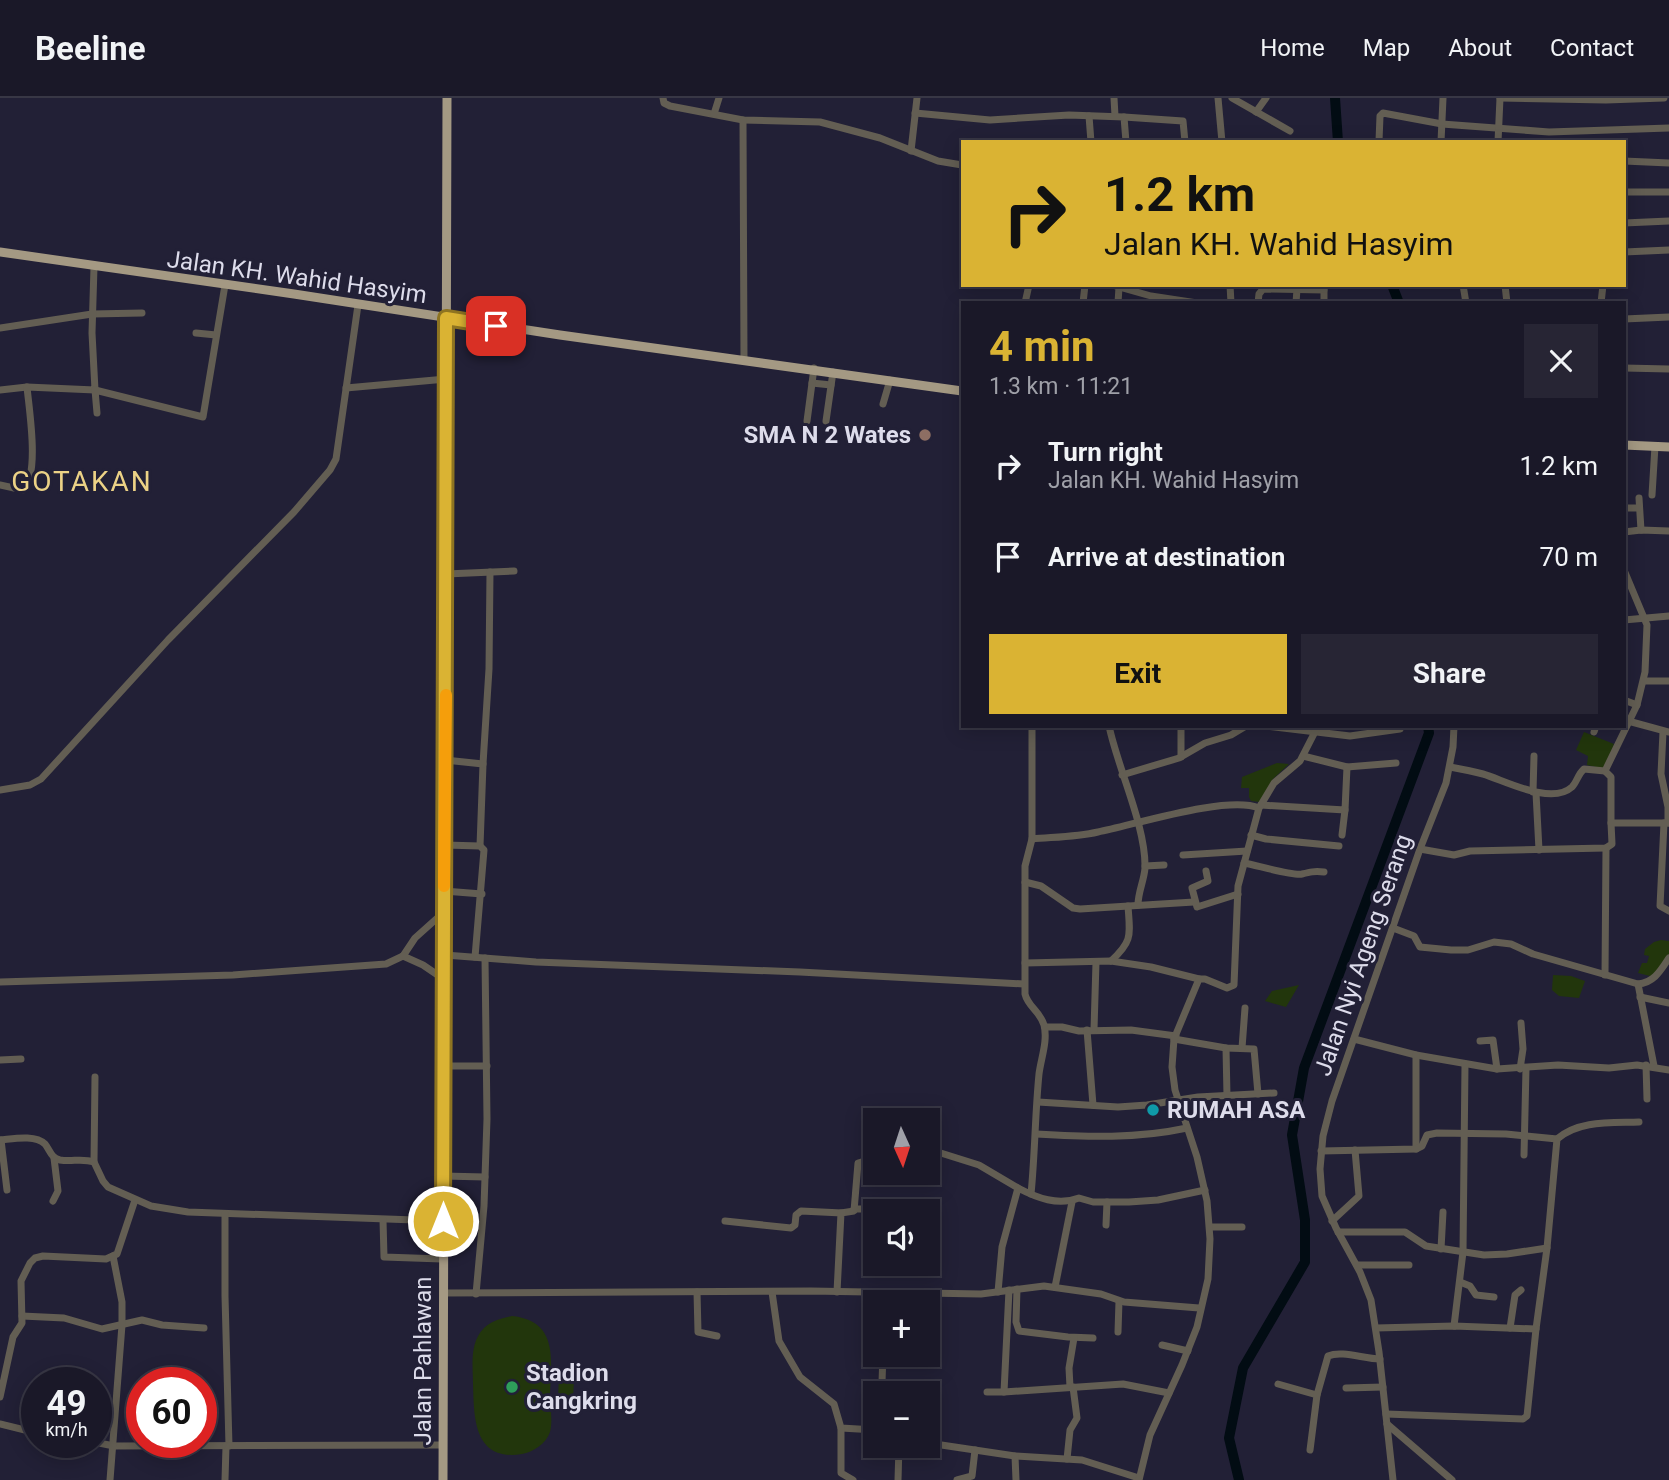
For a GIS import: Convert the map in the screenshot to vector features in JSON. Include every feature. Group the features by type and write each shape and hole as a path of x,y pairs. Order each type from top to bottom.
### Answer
{"main road":[{"name":"Jalan Pahlawan","path":"443,1480 444,980 449,955 444,912 450,574 446,379 447,98"},
{"name":"Jalan KH. Wahid Hasyim","path":"0,252 94,274 357,313 446,318 961,390"},
{"path":"1626,445 1669,447"}],"street":[{"path":"663,98 664,103 670,106 743,120 820,122 880,138 938,161 961,166"},
{"path":"714,114 719,98"},
{"path":"911,151 916,98"},
{"path":"1114,98 1115,116"},
{"path":"1218,98 1222,140"},
{"path":"1232,98 1290,131"},
{"path":"1256,112 1266,98"},
{"path":"1441,140 1443,98"},
{"path":"1498,140 1500,98 1664,98"},
{"path":"915,113 990,120 1069,115 1183,121 1185,140"},
{"path":"1379,140 1380,116 1383,113 1442,124 1549,132 1669,128"},
{"path":"1089,116 1091,140"},
{"path":"1125,117 1126,140"},
{"path":"743,120 744,359"},
{"path":"1626,161 1669,163"},
{"path":"1626,192 1669,192"},
{"path":"1626,223 1669,221"},
{"path":"1626,252 1669,250"},
{"path":"94,274 92,314 97,413"},
{"path":"1119,287 1151,299 1174,301"},
{"path":"1258,301 1263,289 1324,288"},
{"path":"1296,301 1297,289"},
{"path":"0,390 27,387 95,390 203,416 224,292"},
{"path":"0,328 92,314 142,313"},
{"path":"0,790 30,785 41,779 168,640 294,512 330,470 336,459 357,313"},
{"path":"1626,318 1669,317"},
{"path":"196,333 216,335"},
{"path":"1626,368 1669,369"},
{"path":"807,421 814,369"},
{"path":"826,421 833,372"},
{"path":"346,388 446,379"},
{"path":"883,404 890,380"},
{"path":"812,383 831,385"},
{"path":"0,485 23,490 29,482 32,451 27,387"},
{"path":"1652,495 1655,446"},
{"path":"1639,498 1641,530"},
{"path":"1626,508 1639,508"},
{"path":"1626,533 1669,531"},
{"path":"450,574 514,571"},
{"path":"475,957 485,855 481,846 489,669 490,572"},
{"path":"1626,574 1645,617 1647,630 1644,681 1637,705 1626,725"},
{"path":"1626,620 1669,616"},
{"path":"1644,681 1669,681"},
{"path":"1626,701 1637,705"},
{"path":"1628,721 1666,732 1661,774 1668,807 1660,906 1669,911"},
{"path":"1031,1194 1045,1027 1038,1011 1026,998 1024,984 1025,866 1032,839 1032,728"},
{"path":"1110,728 1137,822 1145,866 1138,905"},
{"path":"1181,728 1181,757"},
{"path":"1122,775 1181,757 1205,743 1231,735 1243,728"},
{"name":"Jalan Nyi Ageng Serang","path":"1393,1480 1371,1300 1357,1265 1332,1221 1322,1196 1321,1152 1326,1119 1420,849 1447,783 1454,728"},
{"path":"1605,771 1625,728"},
{"path":"1025,963 1111,961 1205,979 1227,988 1234,985 1238,894 1244,863 1260,806 1274,783 1303,756 1317,729 1350,736 1400,729"},
{"path":"1303,756 1347,766 1396,763"},
{"path":"1534,756 1539,850"},
{"path":"445,760 483,764"},
{"path":"1342,835 1347,766"},
{"path":"1420,849 1454,855 1470,850 1611,847 1611,778 1605,771 1584,769 1567,790 1534,792 1483,774 1450,767"},
{"path":"1032,839 1096,833 1189,811 1234,806 1345,810"},
{"path":"1611,823 1667,822"},
{"path":"1251,835 1266,839 1339,846"},
{"path":"445,845 481,846"},
{"path":"1605,975 1606,848"},
{"path":"1183,855 1247,851"},
{"path":"1244,863 1293,873 1303,874 1310,870 1324,872"},
{"path":"1145,866 1164,865"},
{"path":"1206,871 1208,881 1192,887 1197,907 1238,894"},
{"path":"1025,882 1049,890 1073,908 1194,902"},
{"path":"444,891 482,894"},
{"path":"1111,961 1127,945 1128,906"},
{"path":"0,982 233,975 386,964 403,956 415,938 444,912"},
{"path":"1394,929 1414,936 1420,947 1468,950 1494,942 1511,944 1533,954 1638,984 1650,981 1659,974 1669,958"},
{"path":"449,955 1024,984"},
{"path":"403,956 423,965 444,980"},
{"path":"476,1294 485,1177 485,958"},
{"path":"1093,1105 1090,1030 1096,962"},
{"path":"940,1445 1015,1456 1087,1461 1139,1479 1150,1435 1197,1327 1199,1308 1208,1279 1210,1227 1205,1190 1178,1099 1172,1067 1175,1037 1199,979"},
{"path":"1638,984 1650,1066 1647,1099"},
{"path":"1640,997 1669,1003"},
{"path":"1242,1048 1245,1008"},
{"path":"1521,1023 1524,1155"},
{"path":"1045,1027 1131,1030 1226,1048 1252,1048 1255,1052 1258,1094"},
{"path":"1354,1040 1416,1055 1497,1069 1558,1065 1609,1068 1650,1066 1669,1070"},
{"path":"1480,1041 1493,1040 1497,1069"},
{"path":"1226,1048 1227,1096"},
{"path":"1416,1055 1416,1149"},
{"path":"0,1060 21,1059"},
{"path":"1454,1326 1463,1252 1465,1064"},
{"path":"444,1066 487,1066"},
{"path":"95,1077 94,1162 108,1187 135,1200 170,1210 225,1214 443,1221"},
{"path":"1038,1102 1147,1105 1178,1099 1274,1093"},
{"path":"1321,1152 1416,1149 1422,1146 1427,1135 1463,1133 1557,1139 1574,1128 1639,1122"},
{"path":"1036,1134 1126,1137 1155,1135 1187,1128"},
{"path":"1386,1414 1524,1419 1527,1416 1557,1139"},
{"path":"7,1190 0,1140 39,1140 54,1158 58,1191 53,1201"},
{"path":"1332,1221 1359,1196 1355,1150"},
{"path":"940,1153 979,1165 1017,1188 1050,1201 1072,1202 1079,1198 1093,1202 1158,1200 1205,1190"},
{"path":"54,1158 94,1162"},
{"path":"855,1209 857,1164 863,1160"},
{"path":"443,1176 485,1177"},
{"path":"998,1292 1002,1247 1017,1188"},
{"path":"0,1396 13,1336 21,1327 21,1281 30,1263 35,1258 61,1256 106,1259 117,1254 135,1200"},
{"path":"1055,1287 1072,1202"},
{"path":"1106,1225 1107,1202"},
{"path":"725,1221 791,1228 795,1225 796,1215 801,1211 842,1213 863,1209"},
{"path":"1441,1249 1443,1212"},
{"path":"837,1292 842,1213"},
{"path":"225,1214 225,1480"},
{"path":"383,1220 384,1257 442,1259"},
{"path":"1210,1227 1242,1227"},
{"path":"1338,1232 1405,1232 1422,1244 1441,1249 1499,1255 1547,1248"},
{"path":"110,1480 122,1325 122,1302 113,1256"},
{"path":"1357,1265 1409,1265"},
{"path":"1460,1282 1470,1286 1476,1296 1494,1297"},
{"path":"940,1293 967,1294 1055,1287 1101,1294 1119,1301 1199,1308"},
{"path":"1013,1290 1019,1331 1093,1338"},
{"path":"1004,1392 1013,1290"},
{"path":"1510,1328 1515,1296 1521,1290"},
{"path":"697,1292 698,1332 717,1336"},
{"path":"772,1292 779,1341 800,1377 834,1404 841,1428 841,1472 853,1480"},
{"path":"443,1293 863,1292"},
{"path":"1118,1332 1119,1301"},
{"path":"22,1317 64,1318 102,1329 142,1320 162,1325 204,1328"},
{"path":"1376,1328 1454,1326 1536,1329"},
{"path":"1067,1460 1070,1430 1077,1418 1070,1355 1074,1338"},
{"path":"1162,1345 1188,1352"},
{"path":"1310,1450 1325,1359 1338,1353 1380,1359"},
{"path":"987,1392 1123,1384 1169,1393"},
{"path":"1278,1384 1317,1395"},
{"path":"1346,1388 1383,1387"},
{"path":"0,1424 21,1429"},
{"path":"1387,1424 1452,1480"},
{"path":"841,1428 863,1429"},
{"path":"217,1446 443,1445"},
{"path":"114,1446 126,1446"},
{"path":"957,1480 972,1476 975,1450"},
{"path":"1015,1456 1016,1480"},
{"path":"898,1480 899,1458"}],"green space":[{"path":"1584,732 1614,744 1605,769 1587,765 1588,756 1576,750"},
{"path":"1277,763 1289,764 1273,779 1260,802 1251,801 1249,788 1241,788 1242,777"},
{"path":"1661,940 1669,941 1669,961 1654,977 1638,973 1642,963 1647,963 1649,956 1644,955 1645,949"},
{"path":"1553,975 1571,976 1585,981 1579,998 1559,996 1552,990"},
{"path":"1299,985 1286,1007 1265,1001 1272,991"},
{"name":"Stadion Cangkring","path":"512,1316 527,1319 538,1326 549,1344 551,1423 548,1436 539,1447 522,1454 506,1455 485,1444 480,1434 474,1410 473,1362 476,1341 484,1328"},
{"path":"559,1376 574,1377 573,1401 558,1400"}],"waterway":[{"path":"1335,98 1338,140"},
{"path":"1393,287 1398,301"},
{"path":"1239,1480 1229,1438 1243,1368 1305,1262 1305,1220 1292,1135 1304,1068 1429,733 1428,728"}],"slow traffic":[{"path":"444,886 446,695"}],"place":[{"name":"SMA N 2 Wates","path":"925,435"},
{"name":"RUMAH ASA","path":"1153,1110"},
{"name":"Stadion Cangkring","path":"512,1387"}],"district":[{"name":"GOTAKAN","path":"82,481"}],"route":[{"path":"443,1221 446,318 496,326"}]}
